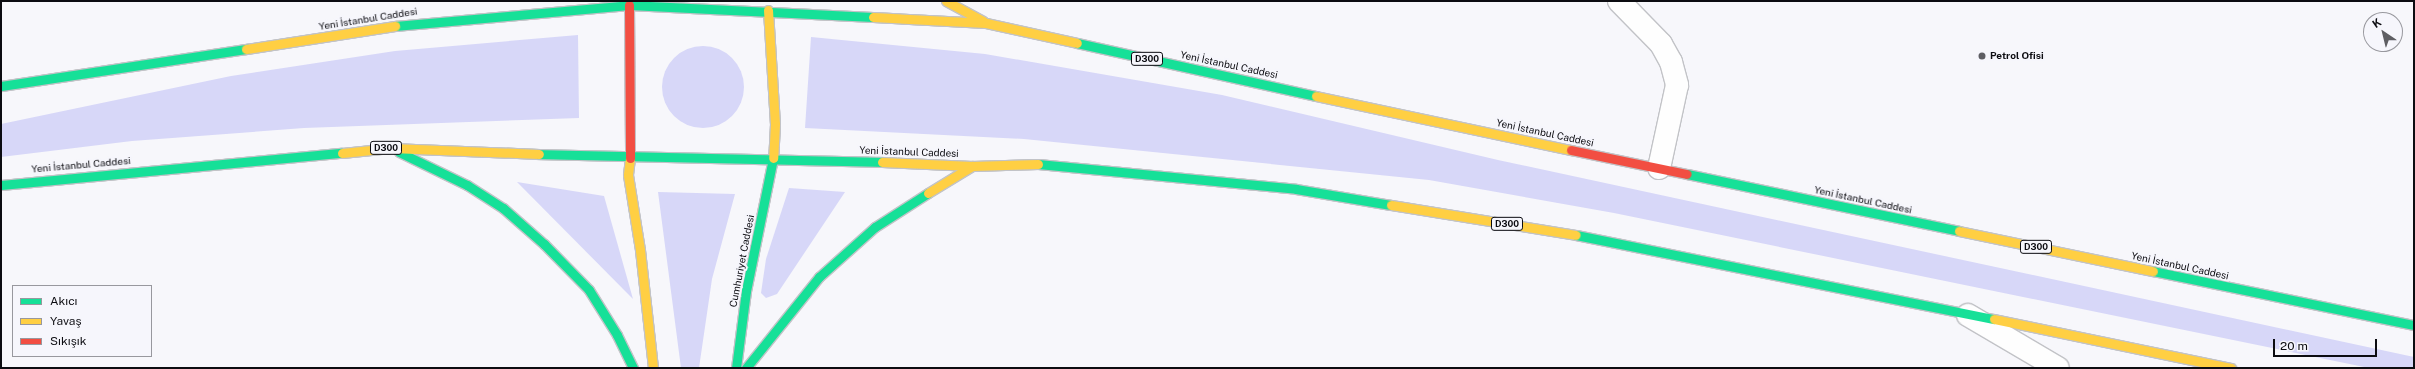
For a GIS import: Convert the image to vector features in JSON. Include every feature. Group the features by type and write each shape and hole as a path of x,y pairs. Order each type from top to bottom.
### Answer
{"main road":[{"path":"946,1 986,23"},
{"path":"629,5 630,158 628,175 640,250 653,368"},
{"name":"Yeni İstanbul Caddesi","path":"1,86 420,22 629,5 768,10 876,19 986,23 1659,168 2414,325"},
{"path":"420,22 449,10"},
{"name":"Cumhuriyet Caddesi","path":"736,368 746,291 773,158 775,124 768,10"},
{"path":"390,148 467,185 497,204 544,244 589,290 617,335 634,368"},
{"name":"Yeni İstanbul Caddesi","path":"1,185 390,148 630,158 773,158 972,166 1023,163 1296,189 1618,242 2231,368"},
{"path":"746,368 818,278 849,249 893,215 972,166"}],"street":[{"path":"1619,1 1661,44 1671,62 1677,84 1659,168"},
{"path":"1965,313 2058,368"}],"shaded area":[{"path":"578,35 579,118 304,128 132,141 1,157 1,124 231,76 395,51"},
{"path":"811,37 985,54 1222,95 1498,160 2414,357 2414,368 2369,368 1614,213 1429,180 1024,139 805,128"},
{"path":"703,46 719,49 732,58 741,71 744,87 741,103 732,116 719,125 703,128 687,125 674,116 665,103 662,87 665,71 674,58 687,49"},
{"path":"517,182 604,196 633,299"},
{"path":"789,188 845,192 777,294 766,298 761,293 766,259"},
{"path":"658,192 735,194 712,279 699,368 681,368"}],"traffic: fast":[{"path":"395,26 629,5 873,17"},
{"path":"1077,43 1316,96"},
{"path":"1,86 246,49"},
{"path":"399,152 467,185 503,208 544,244 589,290 617,335 633,368"},
{"path":"1,185 342,153"},
{"path":"539,154 882,162"},
{"path":"736,368 746,291 773,158"},
{"path":"1038,164 1296,189 1391,205"},
{"path":"1687,174 1959,231"},
{"path":"746,368 819,277 875,227 928,193"},
{"path":"1576,235 1994,319"},
{"path":"2153,271 2414,325"}],"traffic: slow":[{"path":"946,1 983,21"},
{"path":"768,10 775,124 773,158"},
{"path":"873,17 986,23 1077,43"},
{"path":"246,49 395,26"},
{"path":"1316,96 1571,150"},
{"path":"342,153 391,148 539,154"},
{"path":"630,158 628,175 640,250 653,368"},
{"path":"882,162 972,166 1038,164"},
{"path":"928,193 972,166"},
{"path":"1391,205 1576,235"},
{"path":"1959,231 2153,271"},
{"path":"1994,319 2231,368"}],"traffic: jam":[{"path":"629,5 630,158"},
{"path":"1571,150 1687,174"}],"place":[{"name":"Petrol Ofisi","path":"1982,56"}]}
